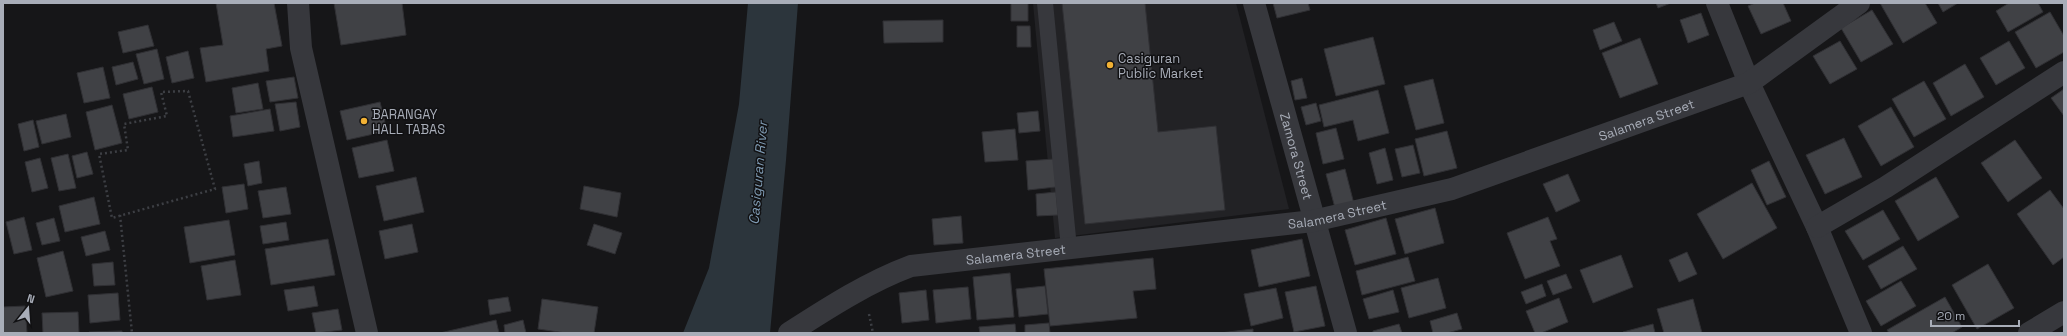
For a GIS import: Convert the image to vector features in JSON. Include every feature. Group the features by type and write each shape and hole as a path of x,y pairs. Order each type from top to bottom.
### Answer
{"street":[{"path":"298,3 301,48 367,333"},
{"name":"Zamora Street","path":"1254,3 1313,220 1346,333"},
{"path":"1717,3 1749,83 1817,227 1861,333"},
{"name":"Salamera Street","path":"789,333 815,316 889,274 911,266 1313,220 1452,189 1749,83 1859,3"},
{"path":"1817,227 1886,187 2064,72"},
{"path":"2029,333 2064,312"}],"lane":[{"path":"1045,3 1069,248"}],"path":[{"path":"188,91 215,189 120,215 112,218 98,154 128,150 124,124 167,116 162,92 188,91"},
{"path":"120,215 132,333"}],"shaded area":[{"path":"1033,3 1236,3 1289,209 1055,238"}],"water":[{"name":"Casiguran River","path":"748,3 798,3 786,160 770,333 683,333 709,268 739,104"}],"building":[{"path":"216,3 274,3 282,46 266,49 269,71 206,82 200,48 223,45"},
{"path":"334,3 402,3 406,35 341,45"},
{"path":"1011,3 1028,3 1028,21 1011,21"},
{"name":"Casiguran Public Market","path":"1062,3 1145,3 1158,132 1216,126 1225,210 1085,224"},
{"path":"1273,3 1308,3 1310,10 1277,18"},
{"path":"1656,3 1671,3 1658,8"},
{"path":"1755,3 1783,3 1791,21 1761,34 1748,6"},
{"path":"1880,3 1925,3 1937,23 1903,43"},
{"path":"1938,3 1958,3 1943,12"},
{"path":"2009,3 2038,3 2043,12 2008,32 1996,11"},
{"path":"1872,10 1893,44 1861,62 1841,28"},
{"path":"2050,12 2064,36 2064,52 2036,68 2015,32"},
{"path":"1701,13 1709,35 1688,43 1680,20"},
{"path":"943,20 943,42 884,43 883,21"},
{"path":"1614,22 1622,41 1600,50 1593,30"},
{"path":"148,25 154,46 123,53 118,32"},
{"path":"1017,26 1030,26 1031,47 1017,47"},
{"path":"1373,37 1385,84 1336,96 1324,49"},
{"path":"1640,38 1658,84 1620,98 1602,53"},
{"path":"1840,41 1857,69 1830,84 1813,56"},
{"path":"2009,41 2025,68 1996,85 1980,58"},
{"path":"157,49 164,79 144,84 136,54"},
{"path":"188,51 194,78 172,83 166,57"},
{"path":"133,62 138,79 116,85 112,67"},
{"path":"1965,64 1984,97 1951,116 1933,83"},
{"path":"103,67 110,98 84,103 77,73"},
{"path":"294,77 298,98 270,102 266,81"},
{"path":"1302,78 1307,98 1295,100 1291,81"},
{"path":"1433,79 1444,123 1416,130 1404,86"},
{"path":"1924,81 1946,119 1914,137 1892,99"},
{"path":"258,83 263,109 236,113 232,88"},
{"path":"152,87 158,112 129,119 123,94"},
{"path":"2064,89 2064,116 2051,98"},
{"path":"1378,90 1389,133 1358,141 1353,120 1324,127 1319,105"},
{"path":"296,102 300,127 280,131 275,104"},
{"name":"BARANGAY HALL TABAS","path":"380,102 387,131 347,140 340,111"},
{"path":"1316,103 1321,121 1306,125 1301,107"},
{"path":"112,105 122,143 95,150 86,112"},
{"path":"1891,107 1914,147 1881,166 1858,126"},
{"path":"270,109 274,131 233,137 230,116"},
{"path":"1038,111 1040,131 1019,133 1017,113"},
{"path":"66,114 71,137 42,144 36,121"},
{"path":"33,120 39,147 24,151 18,124"},
{"path":"1336,128 1344,159 1323,164 1316,133"},
{"path":"1015,129 1018,160 985,162 982,132"},
{"path":"1447,131 1457,168 1424,176 1415,139"},
{"path":"1844,138 1862,177 1825,194 1806,155"},
{"path":"387,140 394,171 359,178 352,148"},
{"path":"2015,140 2042,178 2008,202 1981,163"},
{"path":"1413,145 1420,173 1402,177 1395,149"},
{"path":"1385,148 1393,180 1377,184 1369,153"},
{"path":"87,152 93,174 77,178 72,156"},
{"path":"68,154 76,188 59,191 51,158"},
{"path":"40,158 48,188 32,192 25,162"},
{"path":"1054,159 1056,187 1028,190 1026,161"},
{"path":"259,161 262,183 248,186 244,164"},
{"path":"1769,161 1786,197 1767,205 1751,170"},
{"path":"1345,169 1354,204 1335,208 1326,174"},
{"path":"1568,174 1580,201 1556,212 1543,184"},
{"path":"416,177 424,212 384,221 376,186"},
{"path":"1936,177 1959,217 1918,241 1895,201"},
{"path":"1752,183 1777,228 1723,259 1697,214"},
{"path":"244,184 248,209 226,213 222,187"},
{"path":"584,186 621,193 617,217 580,209"},
{"path":"286,187 291,214 263,218 258,191"},
{"path":"2050,190 2064,209 2064,257 2053,265 2017,214"},
{"path":"1056,192 1058,215 1037,216 1036,194"},
{"path":"94,197 100,224 65,232 59,206"},
{"path":"1435,208 1444,243 1405,254 1395,219"},
{"path":"1883,210 1900,239 1863,260 1845,231"},
{"path":"961,216 963,243 934,245 932,219"},
{"path":"24,217 32,250 14,254 6,222"},
{"path":"1548,217 1557,239 1550,241 1560,266 1525,279 1507,233"},
{"path":"54,218 60,241 42,245 36,223"},
{"path":"1386,218 1396,254 1355,265 1345,230"},
{"path":"229,220 235,255 190,263 184,227"},
{"path":"286,222 289,240 263,244 260,226"},
{"path":"412,224 418,252 385,259 379,231"},
{"path":"594,224 622,233 615,254 587,245"},
{"path":"105,231 110,250 86,256 81,237"},
{"path":"328,239 335,275 271,285 265,249"},
{"path":"1302,239 1310,276 1259,287 1251,250"},
{"path":"1903,246 1917,269 1881,289 1868,266"},
{"path":"63,251 73,291 46,297 37,258"},
{"path":"1687,252 1697,274 1679,282 1669,260"},
{"path":"1621,255 1633,287 1593,303 1580,270"},
{"path":"1408,257 1415,281 1362,295 1356,271"},
{"path":"1153,258 1156,289 1133,291 1137,318 1050,326 1044,269"},
{"path":"235,260 241,295 207,300 201,266"},
{"path":"113,262 115,285 94,286 92,264"},
{"path":"1988,264 2014,308 1977,329 1952,285"},
{"path":"1010,273 1014,317 977,320 973,277"},
{"path":"1566,274 1572,288 1553,295 1547,281"},
{"path":"1438,278 1446,308 1409,318 1401,288"},
{"path":"1901,281 1916,306 1881,326 1866,301"},
{"path":"1542,284 1546,296 1526,304 1521,292"},
{"path":"314,286 318,306 288,311 284,290"},
{"path":"1045,286 1048,314 1019,317 1016,289"},
{"path":"1316,286 1325,326 1294,332 1285,292"},
{"path":"968,287 971,319 936,323 933,290"},
{"path":"1276,288 1283,318 1251,326 1244,294"},
{"path":"926,290 929,320 902,323 899,293"},
{"path":"1393,290 1399,312 1369,319 1363,299"},
{"path":"118,293 120,320 90,323 88,295"},
{"path":"508,297 511,311 490,315 488,300"},
{"path":"1945,297 1962,327 1952,333 1889,333 1887,330"},
{"path":"1559,298 1568,322 1541,333 1535,333 1526,311"},
{"path":"542,299 598,307 594,333 566,333 538,329"},
{"path":"1693,299 1702,333 1664,333 1657,309"},
{"path":"25,306 27,333 3,333 3,307"},
{"path":"338,309 342,330 316,333 312,313"},
{"path":"78,312 79,333 43,333 42,313"},
{"path":"1457,313 1462,329 1447,333 1433,333 1430,321"},
{"path":"496,320 499,333 440,333"},
{"path":"523,320 526,333 505,333 504,325"},
{"path":"1049,323 1050,333 1025,333 1025,325"},
{"path":"1015,324 1016,333 980,333 979,327"},
{"path":"1399,324 1402,333 1373,333 1373,331"},
{"path":"1653,324 1655,333 1623,332"},
{"path":"1253,329 1253,333 1220,333"},
{"path":"122,331 122,333 89,333 89,332"}],"place":[{"name":"Casiguran Public Market","path":"1110,65"},
{"name":"BARANGAY HALL TABAS","path":"364,121"}]}
